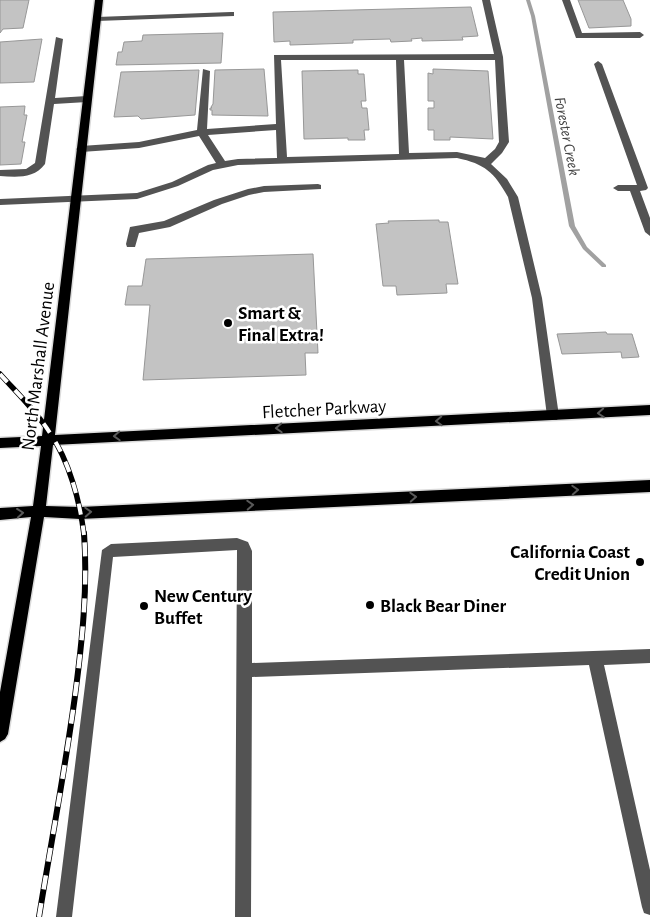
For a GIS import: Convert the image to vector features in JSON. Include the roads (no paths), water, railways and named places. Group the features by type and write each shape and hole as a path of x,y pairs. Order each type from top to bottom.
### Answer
{"main road":[{"name":"North Marshall Avenue","path":"0,734 39,511 66,298 99,0"},
{"name":"Fletcher Parkway","path":"0,443 48,439 650,410"},
{"path":"0,514 39,511 80,513 650,486"}],"street":[{"path":"485,164 499,151 504,142 499,57 486,0"},
{"path":"566,0 579,36 640,35"},
{"path":"97,19 231,14"},
{"path":"0,173 28,172 38,168 40,164 59,39"},
{"path":"282,160 277,56 499,57"},
{"path":"400,56 404,156"},
{"path":"598,64 642,188 650,232"},
{"path":"206,72 202,132 222,165"},
{"path":"50,101 87,99"},
{"path":"82,149 139,145 202,132 280,126"},
{"path":"0,202 137,196 212,168 238,162 457,155 481,160 504,181 513,197 537,298 553,416"},
{"path":"132,244 134,230 166,224 234,196 264,189 318,187"},
{"path":"618,188 642,188"},
{"path":"64,917 108,551 237,544 243,546 245,550 244,917"},
{"path":"244,670 650,656"},
{"path":"595,658 650,908"}],"waterway":[{"name":"Forester Creek","path":"528,0 533,16 572,226 585,248 604,266"}],"railway":[{"path":"0,374 39,417 57,444 73,482 84,535"},
{"path":"39,917 78,676 85,595 84,533"}],"place":[{"name":"Smart & Final Extra!","path":"228,323"},
{"name":"California Coast Credit Union","path":"640,562"},
{"name":"Black Bear Diner","path":"370,605"},
{"name":"New Century Buffet","path":"144,606"}]}
